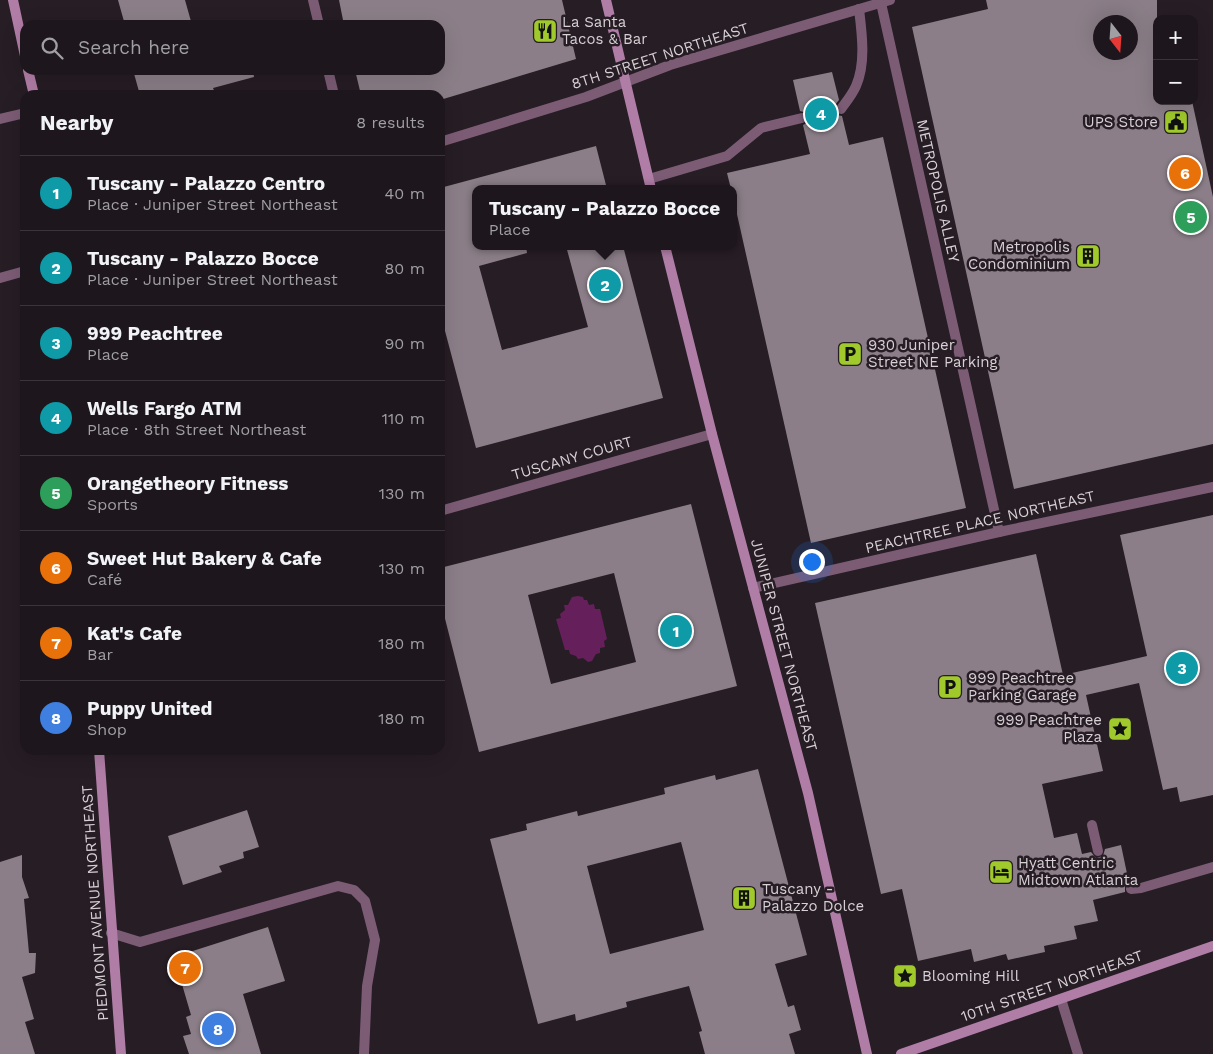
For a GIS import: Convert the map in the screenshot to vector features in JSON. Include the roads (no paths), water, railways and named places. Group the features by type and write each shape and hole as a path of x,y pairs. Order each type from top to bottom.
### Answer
{"main road":[{"path":"13,0 20,33"},
{"path":"606,0 650,184"},
{"path":"29,75 33,90"},
{"name":"JUNIPER STREET NORTHEAST","path":"666,250 712,434 808,793 867,1054"},
{"name":"PIEDMONT AVENUE NORTHEAST","path":"99,755 121,1054"},
{"name":"10TH STREET NORTHEAST","path":"901,1054 1213,946"}],"street":[{"path":"313,0 318,20"},
{"name":"8TH STREET NORTHEAST","path":"445,140 586,97 670,65 886,1"},
{"name":"METROPOLIS ALLEY","path":"886,1 999,532"},
{"path":"841,110 855,89 861,74 862,34 859,9"},
{"path":"329,75 333,90"},
{"path":"0,119 20,114"},
{"path":"650,184 727,156 761,128 802,118"},
{"path":"0,278 20,272"},
{"name":"TUSCANY COURT","path":"445,510 712,434"},
{"name":"PEACHTREE PLACE NORTHEAST","path":"753,588 999,532 1213,487"},
{"path":"1092,825 1098,851"},
{"path":"1131,889 1141,888 1213,867"},
{"path":"111,933 140,942 338,886 354,890 365,901 375,940 367,986 364,1054"},
{"path":"1061,999 1078,1054"}],"place":[{"name":"La Santa Tacos & Bar","path":"545,31"},
{"name":"Wells Fargo ATM","path":"821,114"},
{"name":"UPS Store","path":"1176,122"},
{"name":"Sweet Hut Bakery & Cafe","path":"1185,173"},
{"name":"Orangetheory Fitness","path":"1191,217"},
{"name":"Metropolis Condominium","path":"1088,256"},
{"name":"Tuscany - Palazzo Bocce","path":"605,285"},
{"name":"930 Juniper Street NE Parking","path":"850,354"},
{"name":"Tuscany - Palazzo Centro","path":"676,631"},
{"name":"999 Peachtree","path":"1182,668"},
{"name":"999 Peachtree Parking Garage","path":"950,687"},
{"name":"999 Peachtree Plaza","path":"1120,729"},
{"name":"Hyatt Centric Midtown Atlanta","path":"1001,872"},
{"name":"Tuscany - Palazzo Dolce","path":"744,898"},
{"name":"Kat's Cafe","path":"185,968"},
{"name":"Blooming Hill","path":"905,976"},
{"name":"Puppy United","path":"218,1029"}]}
